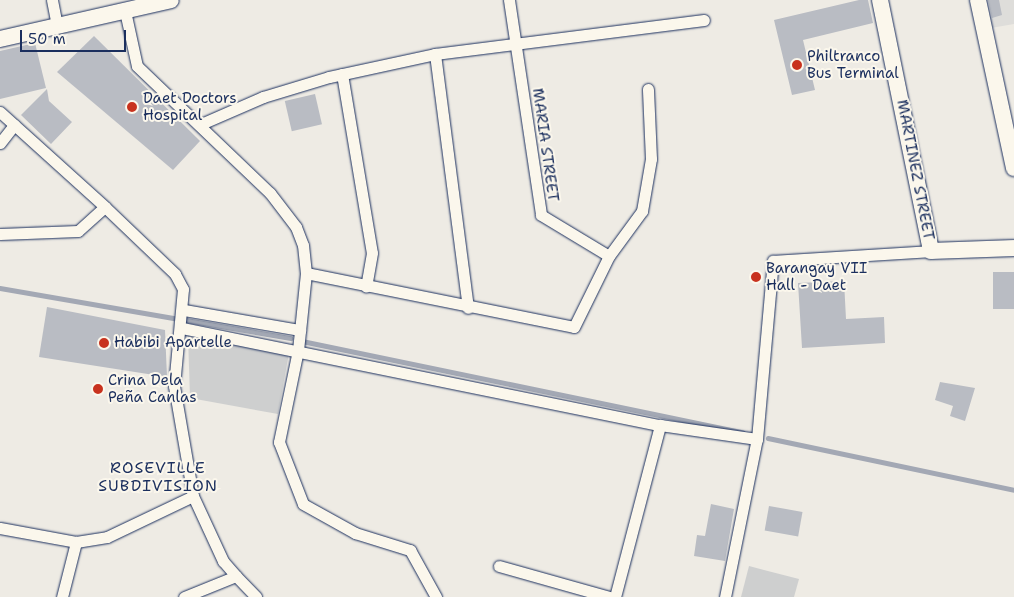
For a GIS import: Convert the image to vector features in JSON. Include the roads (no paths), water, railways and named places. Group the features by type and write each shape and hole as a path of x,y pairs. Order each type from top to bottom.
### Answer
{"street":[{"path":"52,0 57,26"},
{"path":"0,39 171,0"},
{"name":"MARIA STREET","path":"509,0 541,215 609,256"},
{"name":"MARTINEZ STREET","path":"880,0 931,252"},
{"path":"978,0 1014,168"},
{"path":"125,11 138,66 201,124 285,211 303,244 306,273 298,350 279,442 303,504 355,533 410,550 436,597"},
{"path":"201,124 263,97 342,74 435,54 515,42 704,20"},
{"path":"435,54 468,308"},
{"path":"342,74 372,253 366,286"},
{"path":"306,273 468,308 574,327 609,256 642,211 647,191 648,89"},
{"path":"0,112 105,206 175,274 183,289 184,310 174,386 194,496 223,561 256,597"},
{"path":"0,143 14,125"},
{"path":"0,234 78,231 105,206"},
{"path":"726,597 757,439 773,260 1014,248"},
{"path":"184,310 300,330"},
{"path":"182,328 298,350 660,425 757,439"},
{"path":"615,597 660,425"},
{"path":"0,528 76,542 107,537 194,496"},
{"path":"62,597 76,542"},
{"path":"499,566 609,597"},
{"path":"184,597 236,576"}],"waterway":[{"path":"0,288 174,318"},
{"path":"186,320 290,338"},
{"path":"302,341 743,432"},
{"path":"768,438 1014,490"}],"place":[{"name":"Philtranco Bus Terminal","path":"797,65"},
{"name":"Daet Doctors Hospital","path":"132,107"},
{"name":"Barangay VII Hall - Daet","path":"756,277"},
{"name":"Habibi Apartelle","path":"104,343"},
{"name":"Crina Dela Peña Canlas","path":"98,389"}],"district":[{"name":"ROSEVILLE SUBDIVISION","path":"158,477"}]}
